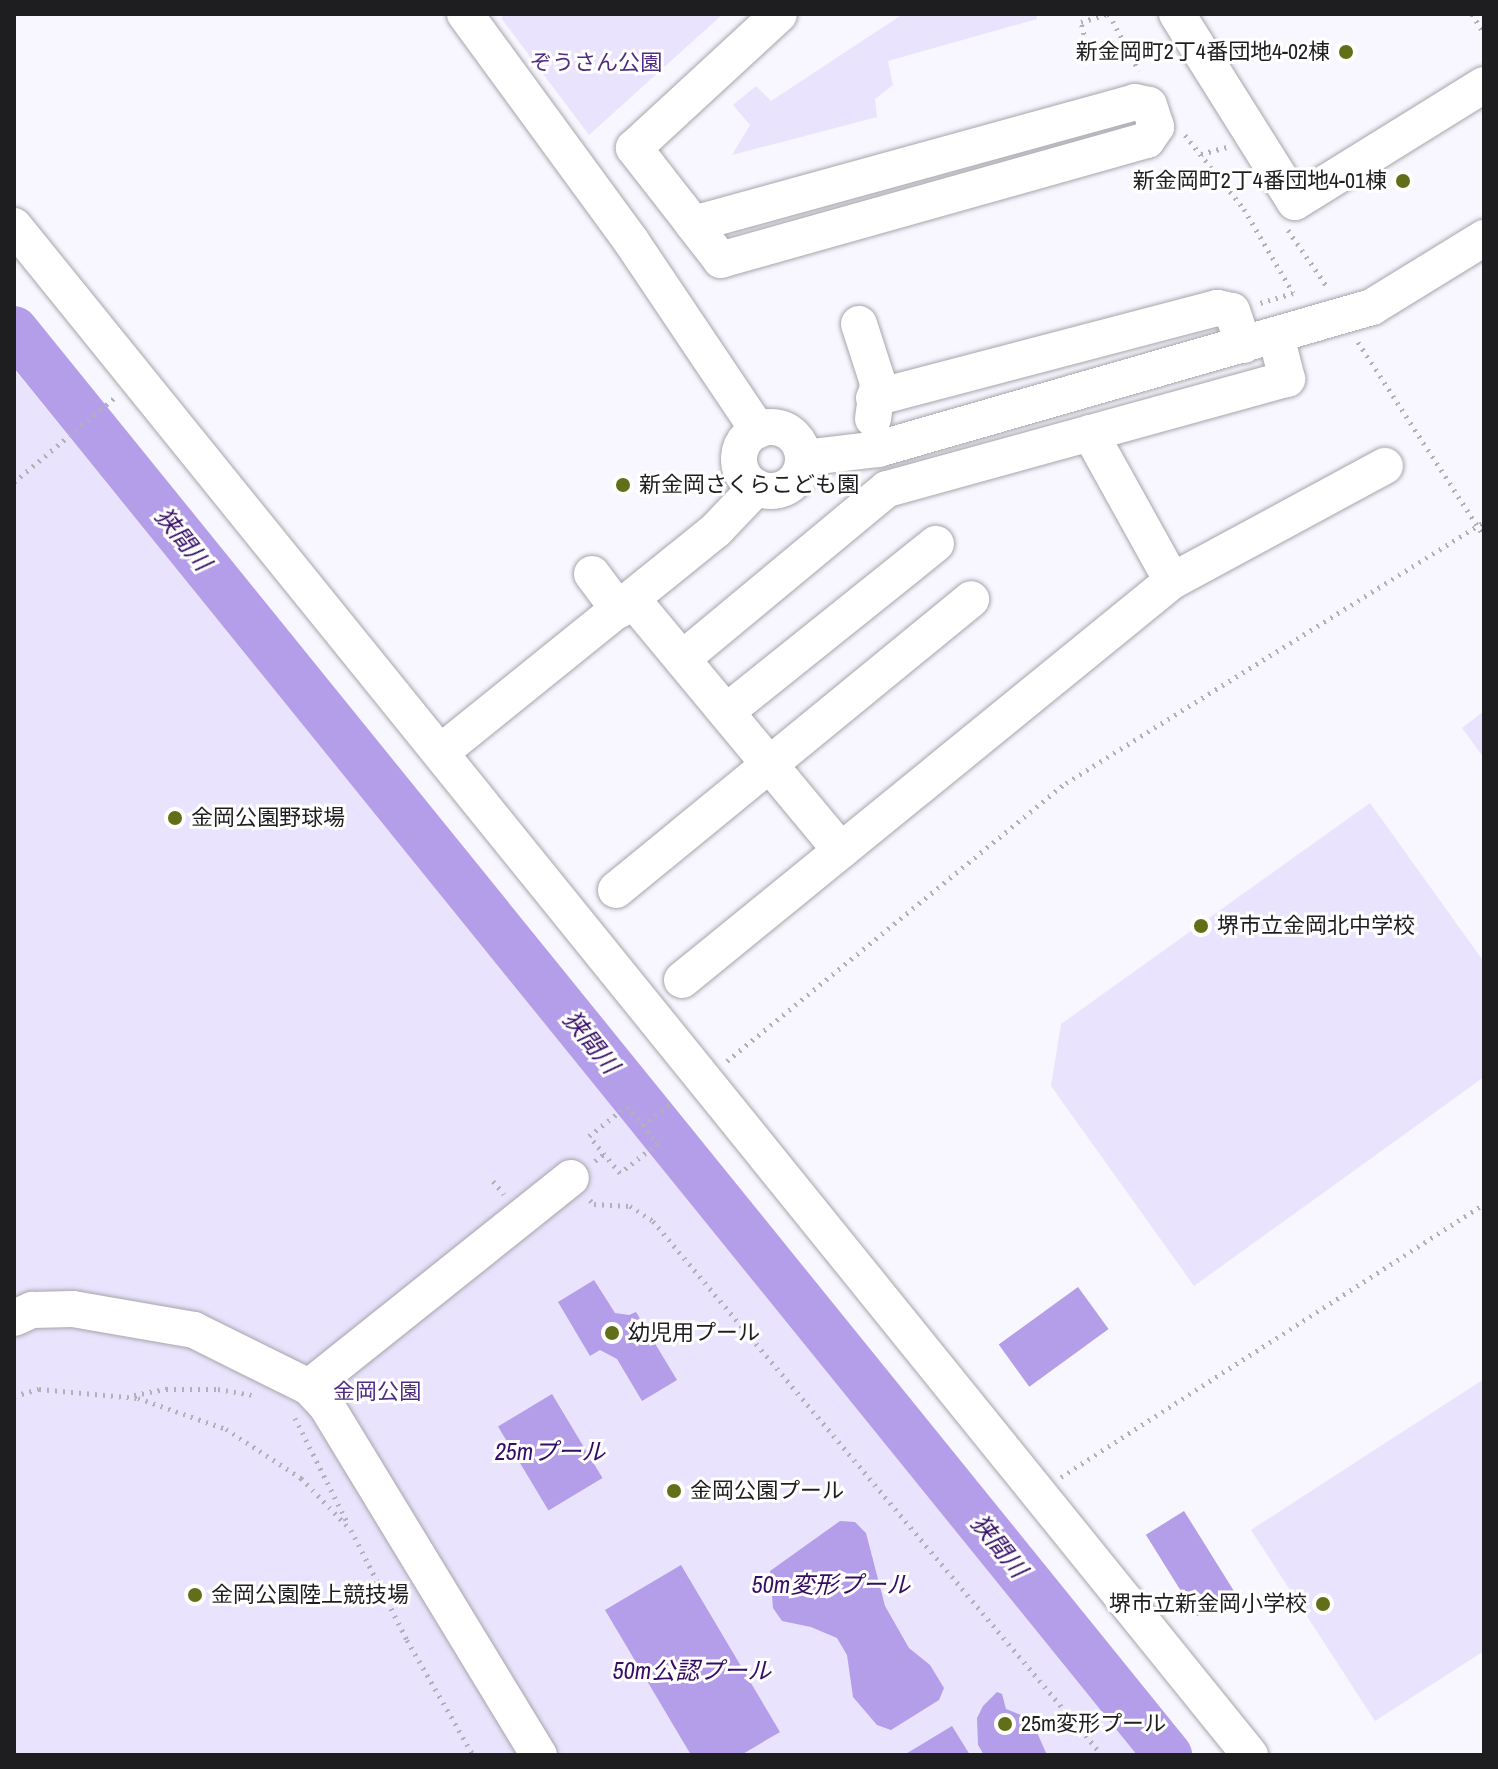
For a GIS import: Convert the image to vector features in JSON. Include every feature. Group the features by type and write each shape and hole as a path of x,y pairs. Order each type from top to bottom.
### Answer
{"street":[{"path":"465,14 631,241 758,430"},
{"path":"687,216 634,148 779,14"},
{"path":"1177,14 1295,202 1484,85"},
{"path":"631,241 687,216 1135,102 1142,103"},
{"path":"14,226 1250,1755"},
{"path":"803,458 878,449 1372,307 1484,238"},
{"path":"682,659 887,489 1287,379 1260,340 1232,311 1217,308 874,398"},
{"path":"859,324 878,383 871,411 878,449"},
{"path":"1065,396 1081,436 1172,581"},
{"path":"768,427 788,432 802,448 802,469 788,486 767,490 748,481 740,463 743,444 758,430 768,427"},
{"path":"682,980 1172,581 1385,466"},
{"path":"441,752 734,514 757,487"},
{"path":"726,712 936,544"},
{"path":"592,574 682,659 841,851"},
{"path":"616,890 971,599"},
{"path":"301,1400 571,1178"},
{"path":"20,1305 73,1309 194,1330 301,1400 326,1405 539,1755"}],"path":[{"path":"1079,53 1086,42 1081,22 1108,14 1149,93 1142,103"},
{"path":"1472,14 1484,33"},
{"path":"1178,126 1244,209 1293,293 1232,311"},
{"path":"1201,154 1233,146"},
{"path":"1356,338 1484,536"},
{"path":"14,482 114,398"},
{"path":"722,1065 1066,783 1484,522"},
{"path":"642,1125 671,1103"},
{"path":"627,1106 642,1125 658,1143 620,1173 589,1136 627,1106"},
{"path":"571,1178 594,1204 630,1206 653,1221 1102,1755"},
{"path":"1037,1492 1484,1204"},
{"path":"14,1396 39,1389 126,1397 226,1429 301,1478 351,1530"},
{"path":"126,1397 166,1389 218,1389 261,1397"},
{"path":"301,1400 351,1530 407,1640 473,1755"}],"green space":[{"name":"ぞうさん公園","path":"506,14 723,14 589,135 501,18"},
{"path":"903,14 1036,14 1037,19 888,61 893,85 875,99 877,117 732,155 750,125 733,105 756,86 771,101"},
{"name":"金岡公園","path":"14,369 1141,1755 14,1755"},
{"path":"1484,711 1484,758 1462,728"},
{"path":"1370,803 1484,962 1484,1077 1194,1286 1051,1086 1061,1024"},
{"path":"1484,1379 1484,1651 1375,1721 1251,1530"}],"water":[{"name":"幼児用プール","path":"594,1280 615,1313 629,1315 636,1312 677,1380 642,1401 617,1359 600,1350 590,1356 558,1302"},
{"path":"1078,1287 1109,1329 1029,1387 999,1345"},
{"name":"25mプール","path":"552,1394 602,1478 548,1510 498,1426"},
{"path":"1184,1511 1235,1592 1197,1616 1146,1535"},
{"name":"50m変形プール","path":"840,1521 855,1522 866,1533 885,1606 909,1648 930,1665 944,1688 939,1700 891,1730 877,1725 853,1697 847,1655 837,1638 811,1627 782,1621 773,1608 770,1571"},
{"name":"50m公認プール","path":"681,1565 780,1732 741,1755 691,1755 605,1610"},
{"name":"25m変形プール","path":"997,1692 1002,1694 1006,1709 1031,1719 1047,1755 984,1755 978,1745 977,1718 983,1706"},
{"name":"25m変形プール","path":"952,1726 970,1755 904,1755"}],"waterway":[{"name":"狭間川","path":"14,330 1168,1755"}],"place":[{"name":"新金岡町2丁4番団地4-02棟","path":"1346,52"},
{"name":"新金岡町2丁4番団地4-01棟","path":"1403,181"},
{"name":"新金岡さくらこども園","path":"623,485"},
{"name":"金岡公園野球場","path":"175,818"},
{"name":"堺市立金岡北中学校","path":"1201,926"},
{"name":"幼児用プール","path":"612,1333"},
{"name":"金岡公園プール","path":"674,1491"},
{"name":"金岡公園陸上競技場","path":"195,1595"},
{"name":"堺市立新金岡小学校","path":"1323,1604"},
{"name":"25m変形プール","path":"1005,1724"}]}
